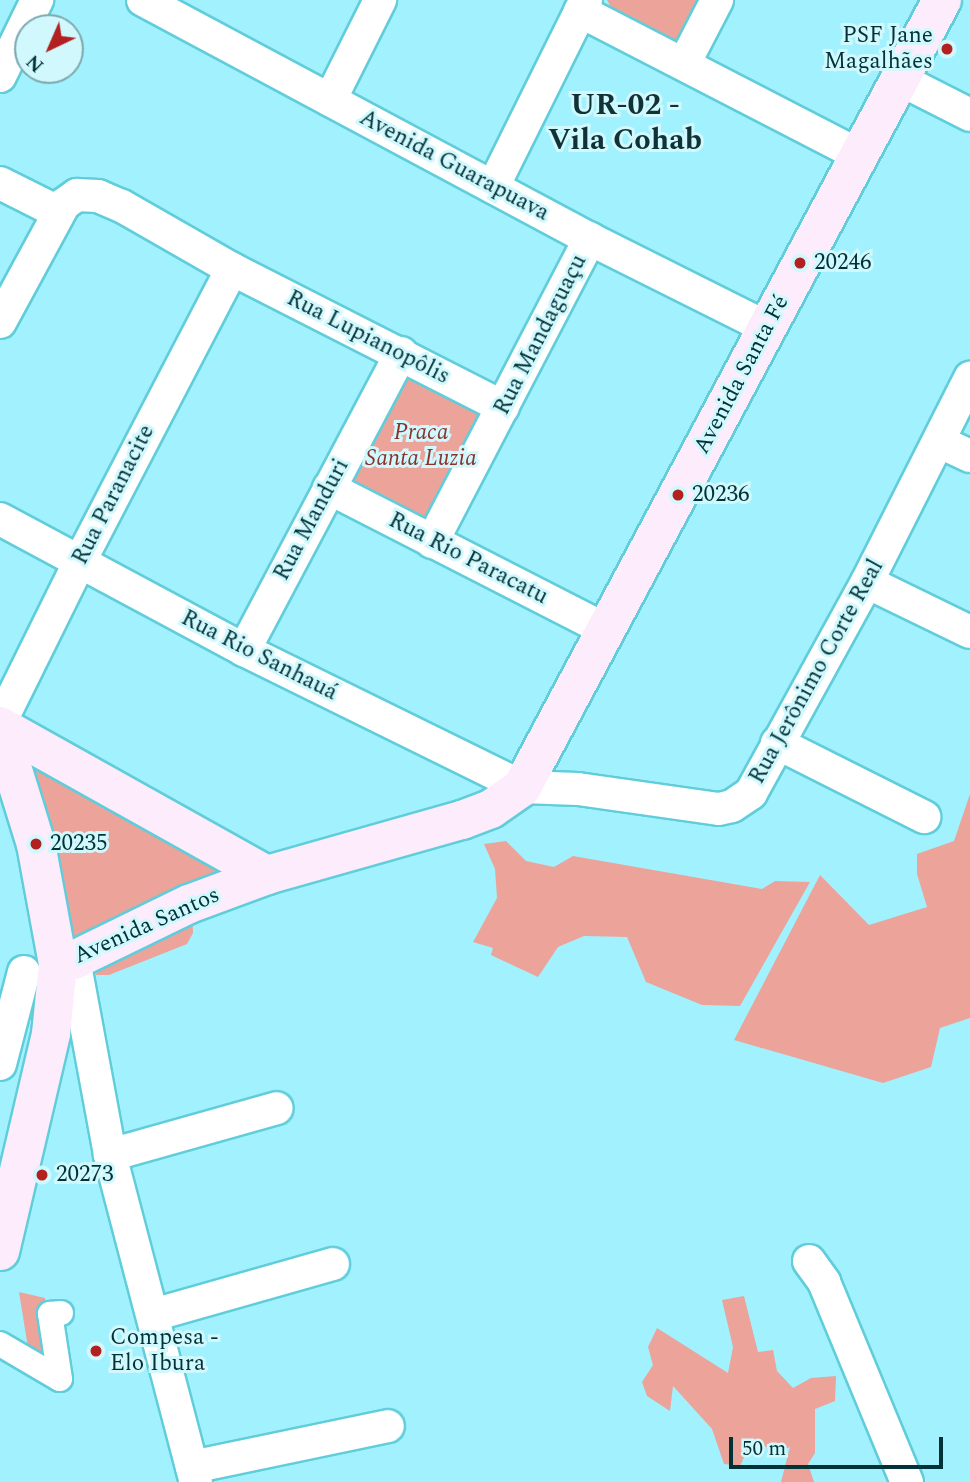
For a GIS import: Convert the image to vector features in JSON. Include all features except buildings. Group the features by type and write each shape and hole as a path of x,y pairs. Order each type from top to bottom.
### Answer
{"main road":[{"name":"Avenida Santa Fé","path":"522,787 942,0"},
{"name":"Avenida Santos","path":"0,725 12,801 43,878 39,967 160,915 267,874 462,820 491,809 522,787"},
{"name":"Avenida Santos","path":"0,725 267,874"},
{"path":"0,1251 51,1034 39,967"}],"street":[{"path":"0,76 37,0"},
{"path":"330,100 380,0"},
{"path":"685,62 717,0"},
{"name":"Avenida Guarapuava","path":"158,3 330,100 590,239 768,328"},
{"path":"493,187 583,5 858,155"},
{"path":"901,80 970,115"},
{"path":"0,183 58,212 0,322"},
{"name":"Rua Lupianopôlis","path":"58,212 67,200 77,195 108,199 233,269 503,407"},
{"name":"Rua Mandaguaçu","path":"432,542 590,239"},
{"name":"Rua Paranacite","path":"0,725 80,561 233,269"},
{"name":"Rua Manduri","path":"244,650 401,353"},
{"name":"Rua Jerônimo Corte Real","path":"522,787 578,789 719,809 732,806 751,793 867,582 970,378"},
{"path":"940,442 970,456"},
{"name":"Rua Rio Paracatu","path":"329,488 607,630"},
{"name":"Rua Rio Sanhauá","path":"0,519 244,650 522,787"},
{"path":"867,582 970,632"},
{"path":"777,743 924,817"},
{"path":"0,1064 39,967"},
{"path":"39,967 110,1155 194,1474 387,1426"},
{"path":"110,1155 277,1108"},
{"path":"808,1261 824,1282 907,1482"},
{"path":"153,1315 333,1264"},
{"path":"0,1344 60,1379 50,1314 61,1313"}],"green space":[{"path":"607,0 706,0 683,38 673,43 615,15"},
{"name":"Praca Santa Luzia","path":"413,370 487,409 436,516 424,523 358,488 352,481"},
{"path":"0,728 250,874 74,960"},
{"path":"970,794 970,1018 940,1028 931,1067 883,1083 734,1040 820,875 869,925 927,907 917,874 917,854 954,841"},
{"path":"506,841 526,861 554,867 573,856 762,889 775,881 810,882 740,1006 702,1005 646,982 627,937 584,936 558,947 538,977 491,955 493,948 473,942 497,898 495,869 484,844"},
{"path":"192,908 193,933 187,944 109,975 95,975 110,958"},
{"path":"19,1292 45,1298 52,1368 29,1354"},
{"path":"744,1296 758,1352 773,1350 777,1371 793,1388 811,1378 836,1376 835,1401 815,1409 815,1453 808,1464 814,1482 781,1482 790,1447 775,1453 753,1438 740,1466 724,1464 712,1429 673,1386 670,1411 647,1396 642,1382 653,1365 648,1347 657,1328 728,1373 733,1347 722,1300"}],"place":[{"name":"PSF Jane Magalhães","path":"947,49"},
{"name":"20246","path":"800,263"},
{"name":"20236","path":"678,495"},
{"name":"20235","path":"36,844"},
{"name":"20273","path":"42,1175"},
{"name":"Compesa - Elo Ibura","path":"96,1351"}],"district":[{"name":"UR-02 - Vila Cohab","path":"625,122"}]}
